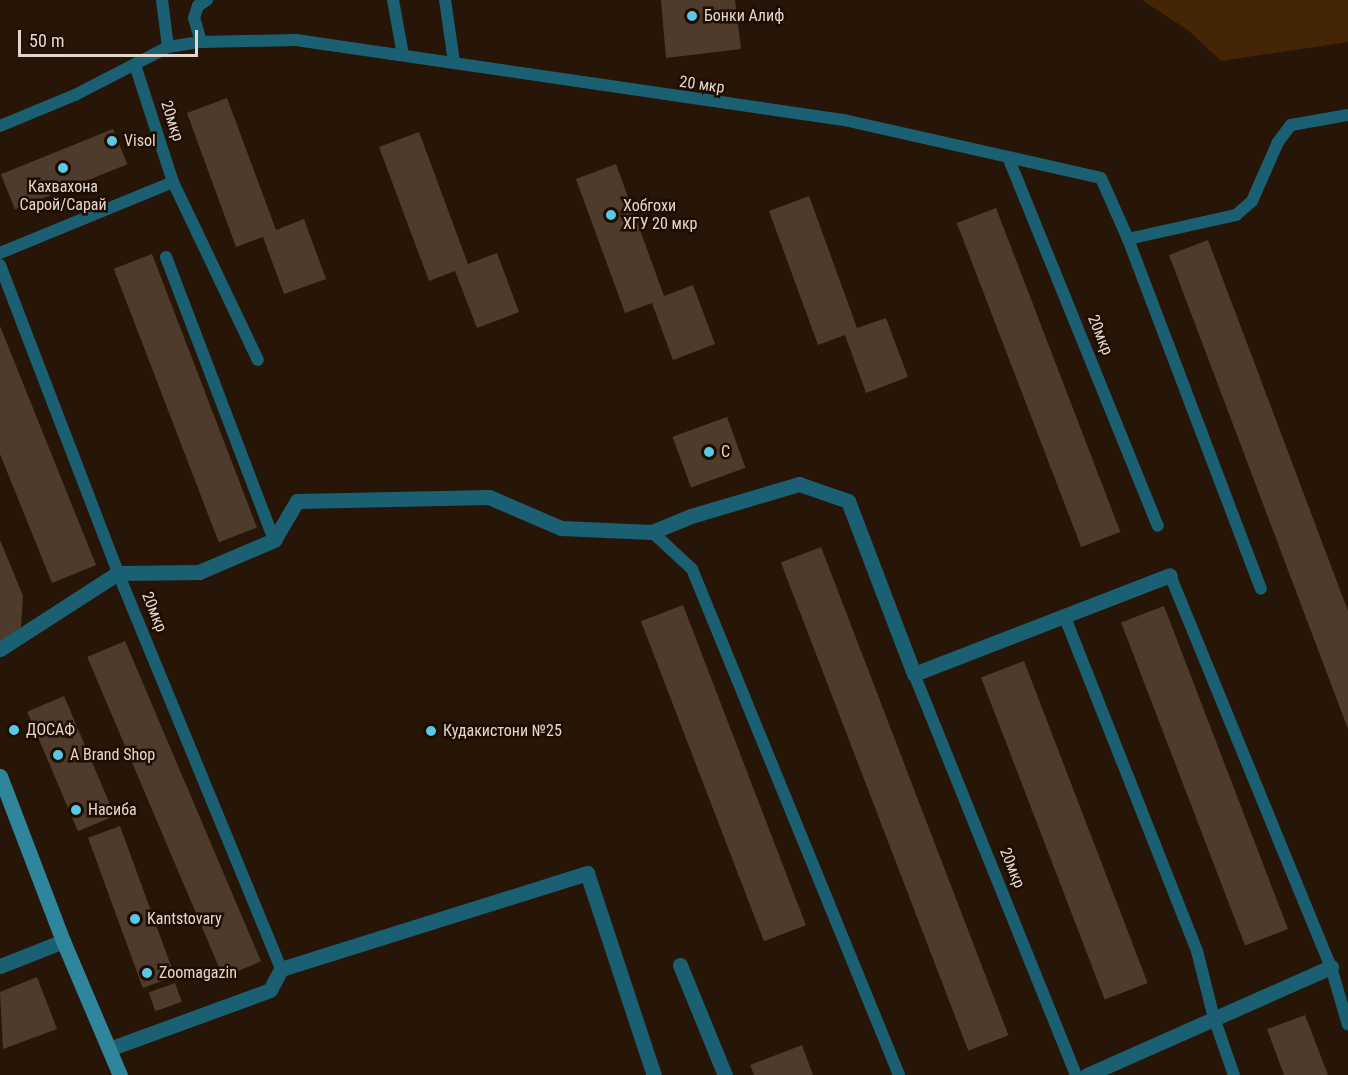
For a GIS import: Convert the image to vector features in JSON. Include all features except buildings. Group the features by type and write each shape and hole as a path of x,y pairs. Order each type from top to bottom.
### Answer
{"main road":[{"path":"0,776 63,941 120,1075"}],"street":[{"name":"20мкр","path":"652,532 691,516 799,484 848,501 914,674"},
{"path":"0,649 118,573 199,572 274,540 297,501 489,497 561,528 652,532"},
{"path":"914,674 974,654 1064,615 1170,575"},
{"path":"109,1049 270,990 282,969 587,873 654,1075"},
{"path":"0,966 63,941"},
{"path":"680,965 725,1075"},
{"path":"1087,1075 1331,967"}],"lane":[{"path":"162,0 168,47"},
{"path":"201,42 194,18 198,6 207,0"},
{"path":"393,0 403,55"},
{"path":"445,0 454,62"},
{"name":"20 мкр","path":"0,126 75,95 168,47 201,42 296,40 454,62 695,101 844,120 1101,178 1128,239"},
{"name":"20мкр","path":"135,65 173,182 258,360"},
{"path":"1261,589 1128,239 1236,215 1252,201 1278,142 1291,125 1348,115"},
{"name":"20мкр","path":"1008,157 1158,526"},
{"path":"0,253 173,182"},
{"path":"166,256 274,540"},
{"name":"20мкр","path":"0,265 118,573 282,969"},
{"path":"652,532 692,569 899,1075"},
{"path":"1170,575 1331,967 1348,1025"},
{"path":"1064,615 1197,951 1214,1018 1234,1075"},
{"name":"20мкр","path":"914,674 1076,1075"}],"shaded area":[{"path":"1142,0 1348,0 1348,42 1221,61 1189,31"}],"place":[{"name":"Бонки Алиф","path":"692,16"},
{"name":"Visol","path":"112,141"},
{"name":"Кахвахона Сарой/Сарай","path":"63,168"},
{"name":"Хобгохи ХГУ 20 мкр","path":"611,215"},
{"name":"С","path":"709,452"},
{"name":"ДОСАФ","path":"14,730"},
{"name":"Кудакистони №25","path":"431,731"},
{"name":"A Brand Shop","path":"58,755"},
{"name":"Насиба","path":"76,810"},
{"name":"Kantstovary","path":"135,919"},
{"name":"Zoomagazin","path":"147,973"}]}
